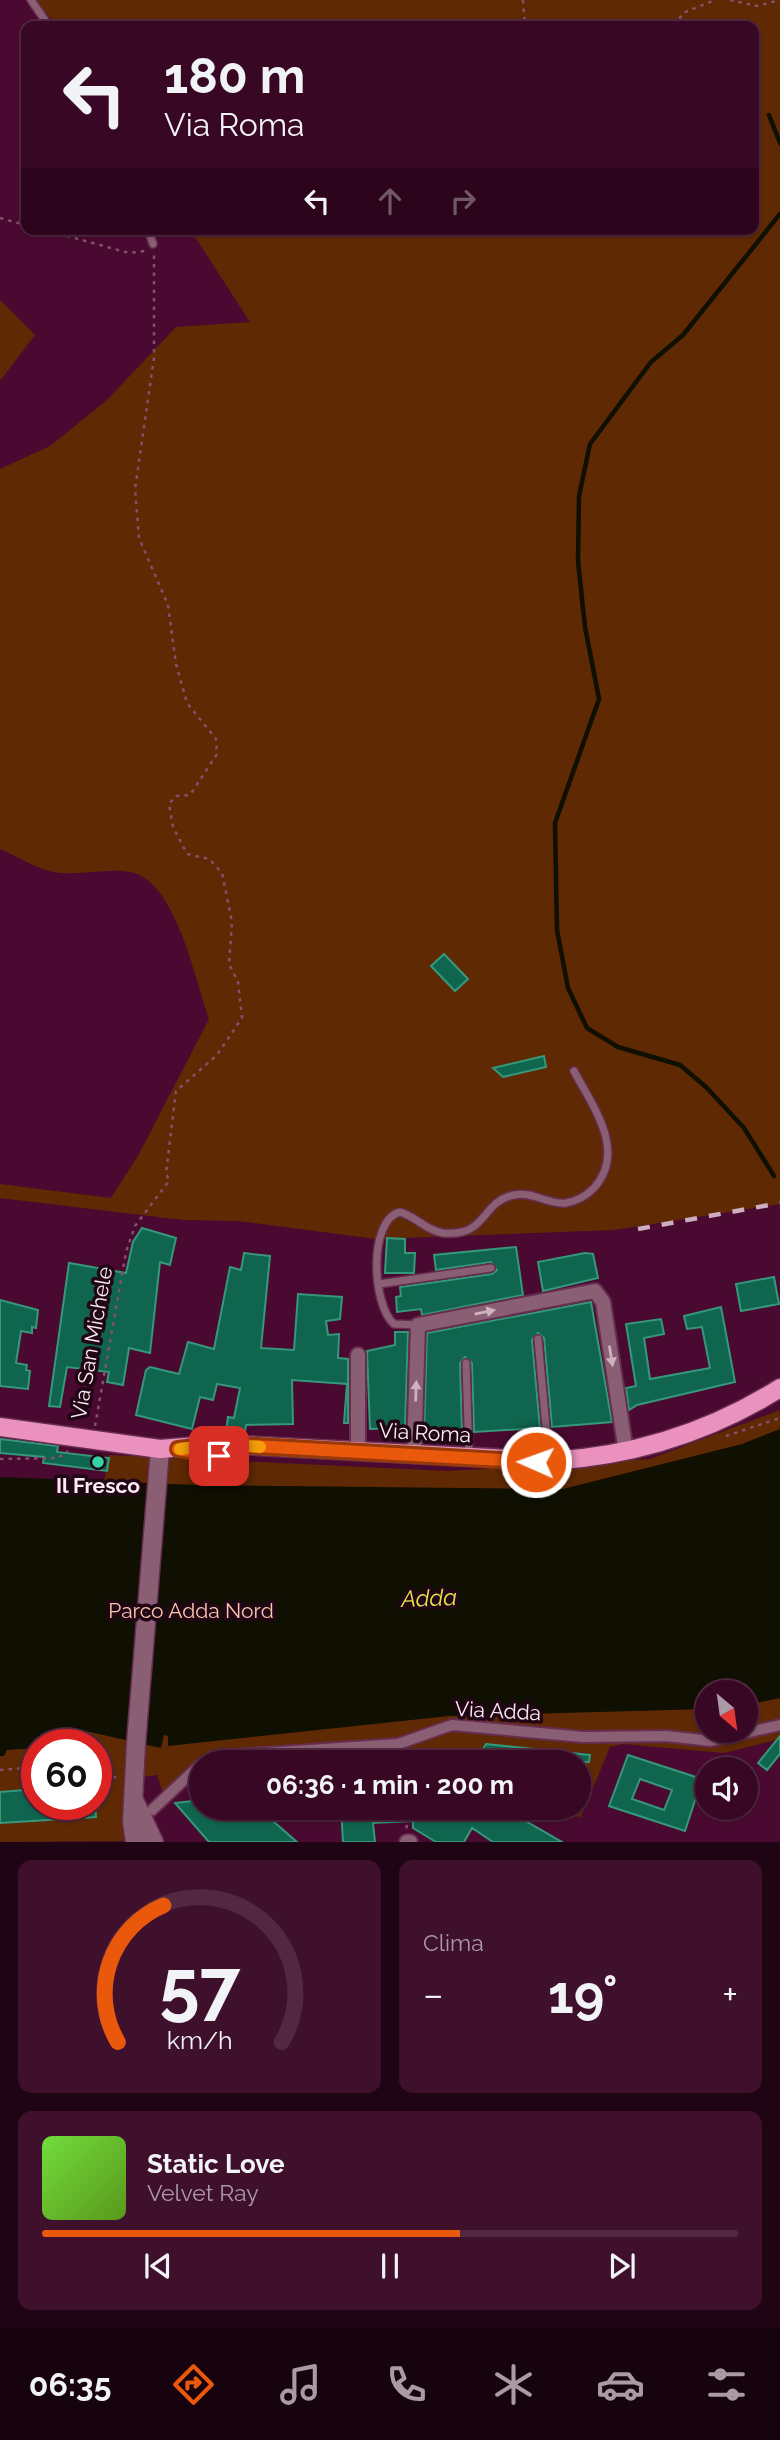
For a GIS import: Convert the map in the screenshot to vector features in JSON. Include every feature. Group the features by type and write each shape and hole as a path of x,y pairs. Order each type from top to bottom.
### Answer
{"main road":[{"name":"Via Roma","path":"0,1427 160,1449 221,1444 469,1459 549,1461 626,1452 710,1425 780,1388"},
{"name":"Via Roma","path":"178,1449 219,1456 507,1470 570,1469 629,1461 682,1446 727,1428 780,1399"}],"street":[{"path":"414,1456 418,1325 595,1291 603,1302 626,1452"},
{"path":"358,1355 358,1452"},
{"path":"135,1842 132,1822 136,1744 160,1449"},
{"name":"Via Adda","path":"309,1750 398,1744 452,1725 583,1737 666,1736 711,1741 780,1725"},
{"path":"152,1810 189,1775"},
{"path":"134,1800 154,1842"}],"lane":[{"path":"31,0 46,21"},
{"path":"150,235 153,244"},
{"path":"418,1325 394,1324 381,1304 377,1264 383,1225 390,1214 400,1212 409,1214 441,1233 458,1232 480,1225 493,1205 507,1198 525,1194 549,1203 570,1202 587,1194 600,1181 610,1152 607,1136 574,1071"},
{"path":"379,1284 491,1268"},
{"path":"538,1339 549,1461"},
{"path":"466,1363 469,1459"}],"path":[{"path":"523,0 525,21"},
{"path":"678,21 683,13 715,0"},
{"path":"730,0 757,6 780,0"},
{"path":"0,218 21,224"},
{"path":"64,235 129,253 145,251 153,244"},
{"name":"Via San Michele","path":"93,1440 125,1252 135,1226 169,1181 166,1172 176,1091 217,1055 242,1018 238,982 229,964 232,922 222,873 209,859 187,854 173,827 169,804 176,796 190,795 217,754 216,739 187,703 176,664 168,605 139,538 135,489 154,358 153,244"},
{"path":"0,1459 58,1458 75,1446"},
{"path":"0,1770 21,1768"},
{"path":"112,1777 123,1779"},
{"path":"406,1820 408,1841"}],"green space":[{"path":"34,0 780,0 780,1204 614,1230 376,1239 238,1221 183,1220 0,1198 0,1184 111,1198 139,1154 209,1019 182,934 160,893 146,879 122,871 52,872 0,849 0,469 50,446 107,400 176,327 250,322 197,240 191,235 759,235 759,21 53,21"},
{"path":"0,300 35,335 0,381"},
{"name":"Parco Adda Nord","path":"780,1410 780,1739 724,1753 623,1744 610,1747 591,1793 591,1750 484,1745 481,1750 189,1750 189,1772 163,1793 157,1775 130,1779 136,1841 0,1842 0,1477 103,1487 109,1455 448,1471 650,1459"}],"water":[{"name":"Parco Adda Nord","path":"780,1429 780,1698 758,1703 758,1680 695,1680 695,1709 449,1716 168,1746 168,1736 164,1735 161,1748 112,1737 112,1729 21,1729 21,1749 7,1750 4,1756 0,1756 0,1477 196,1485 563,1489 742,1444"}],"building":[{"path":"444,954 468,979 455,991 431,966"},
{"path":"544,1056 546,1067 503,1077 493,1068"},
{"path":"142,1228 176,1238 170,1265 160,1262 150,1353 129,1348 123,1385 107,1382 109,1372 67,1367 60,1407 49,1406 69,1263 126,1273 133,1242"},
{"path":"387,1238 405,1239 405,1253 415,1253 414,1273 385,1273"},
{"path":"516,1247 523,1295 422,1315 421,1309 397,1312 396,1297 401,1296 400,1287 492,1274 497,1270 491,1262 436,1270 434,1255"},
{"path":"244,1253 270,1256 261,1348 294,1350 298,1294 342,1297 340,1319 326,1321 328,1335 339,1334 338,1358 348,1359 348,1423 344,1423 347,1384 292,1380 293,1424 246,1425 245,1432 226,1431 228,1417 234,1418 240,1388 217,1384 213,1400 200,1397 192,1429 136,1415 146,1370 150,1367 179,1374 188,1342 214,1349 230,1267 241,1270"},
{"path":"585,1253 593,1254 598,1278 543,1291 538,1262"},
{"path":"774,1277 779,1304 741,1311 736,1284"},
{"path":"0,1300 38,1310 36,1328 32,1327 32,1333 21,1331 16,1363 27,1365 26,1370 30,1371 28,1389 0,1386"},
{"path":"591,1302 612,1422 552,1427 544,1338 538,1333 532,1340 540,1428 474,1432 472,1363 465,1357 460,1363 462,1433 424,1436 427,1333"},
{"path":"721,1307 735,1382 637,1405 629,1410 626,1388 636,1386 626,1324 661,1319 664,1334 644,1338 650,1379 710,1368 702,1327 687,1329 684,1316"},
{"path":"395,1332 408,1332 405,1428 370,1429 367,1351 395,1345"},
{"path":"0,1439 58,1446 57,1452 109,1458 107,1471 43,1463 44,1457 0,1453"},
{"path":"780,1736 780,1754 767,1770 758,1763"},
{"path":"486,1744 543,1750 482,1750"},
{"path":"628,1755 695,1777 695,1800 685,1831 609,1806","holes":["640,1779 672,1790 664,1810 632,1799"]},
{"path":"21,1790 21,1820 48,1820 0,1823 0,1792"},
{"path":"189,1801 189,1819 175,1803"},
{"path":"190,1820 272,1820 297,1842 209,1842"},
{"path":"342,1820 524,1820 562,1842 493,1842 472,1828 464,1842 436,1842 413,1828 413,1821 373,1823 375,1842 343,1842"}],"waterway":[{"path":"769,115 780,143"},
{"path":"774,1176 744,1128 706,1087 680,1065 618,1047 587,1028 568,988 557,930 555,823 599,699 585,627 578,561 579,496 590,444 651,362 683,335 780,214"}],"railway":[{"path":"638,1229 780,1203"}],"slow traffic":[{"path":"180,1449 221,1444 260,1447"}],"place":[{"name":"Il Fresco","path":"98,1462"}],"route":[{"path":"219,1456 178,1449 221,1444 536,1462"}],"water label":[{"name":"Adda","path":"429,1598"}]}
